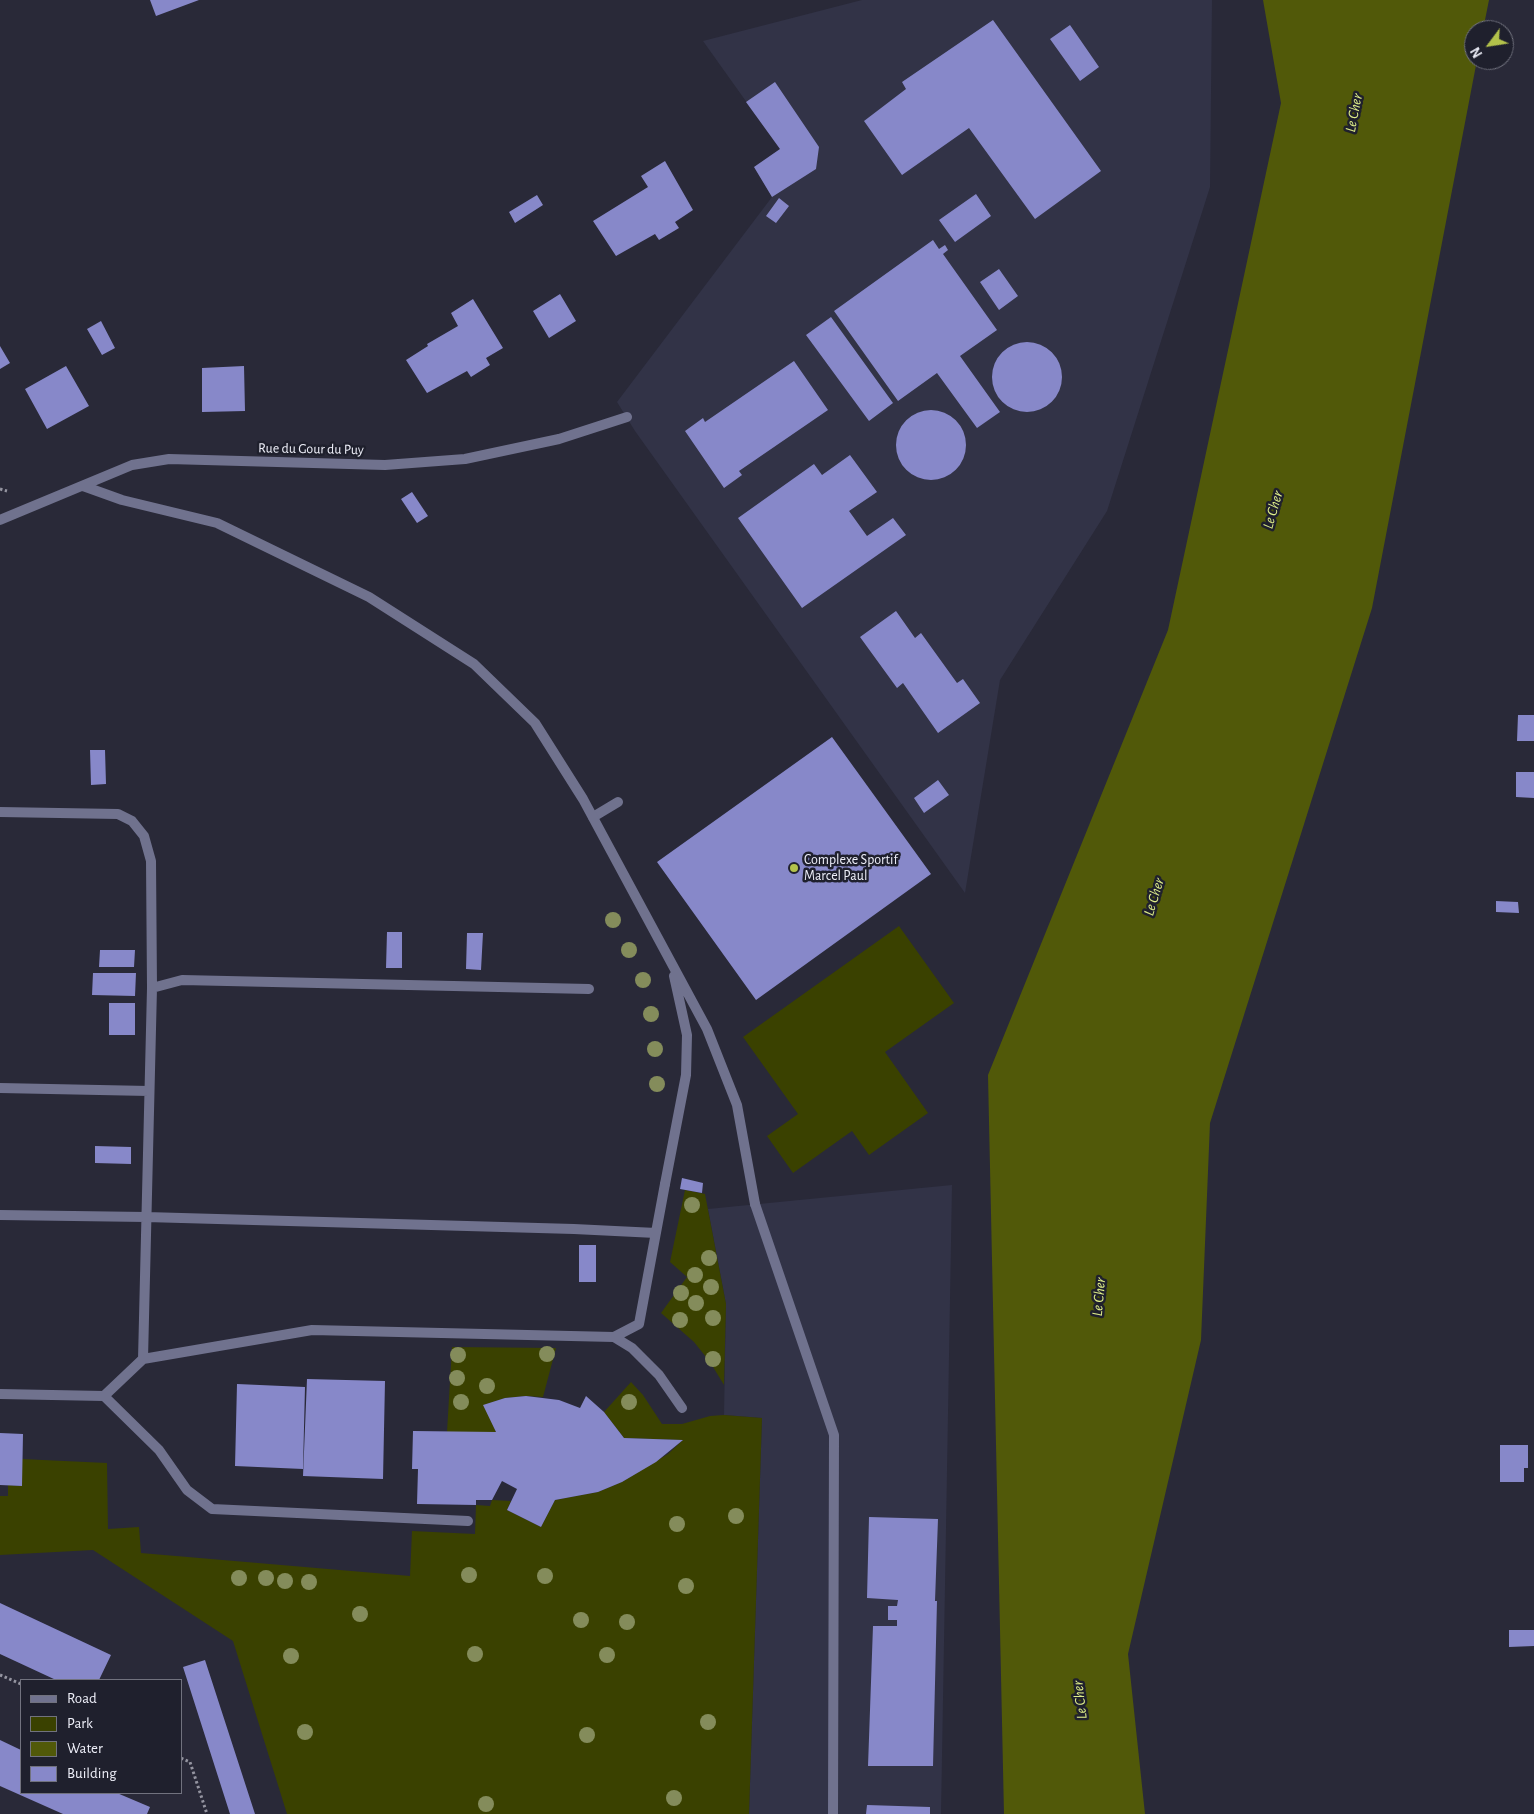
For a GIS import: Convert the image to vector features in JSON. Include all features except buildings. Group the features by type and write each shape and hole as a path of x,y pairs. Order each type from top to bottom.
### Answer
{"street":[{"name":"Rue du Gour du Puy","path":"0,520 132,464 169,459 385,465 465,459 559,439 627,417"},
{"path":"83,486 122,500 217,523 369,597 474,664 535,723 593,817 707,1029 737,1105 755,1204 834,1435 833,1814"},
{"path":"593,817 618,802"},
{"path":"0,812 118,814 132,821 144,836 151,861 152,988 143,1359"},
{"path":"104,1396 143,1359 312,1330 614,1337 639,1324 686,1075 687,1034 671,963"},
{"path":"152,988 182,980 589,989"},
{"path":"0,1088 149,1091"},
{"path":"0,1215 146,1216 656,1233"},
{"path":"614,1337 632,1348 660,1375 682,1408"},
{"path":"0,1394 104,1396 160,1450 187,1490 212,1509 468,1521"}],"path":[{"path":"0,1675 20,1684"},
{"path":"182,1758 190,1762 207,1814"}],"shaded area":[{"path":"862,0 1212,0 1210,187 1107,511 1000,680 965,893 635,431 617,402 772,197 754,167 780,149 703,41"},
{"path":"952,1185 941,1814 749,1814 762,1418 724,1415 726,1304 708,1209"}],"green space":[{"path":"899,926 954,1003 885,1052 928,1113 869,1155 852,1131 793,1173 767,1136 798,1114 743,1037"},
{"path":"685,1190 705,1194 726,1304 724,1385 710,1362 694,1342 661,1313 687,1277 670,1262"},
{"path":"452,1347 556,1348 543,1397 505,1398 484,1405 496,1432 447,1432"},
{"path":"631,1382 643,1395 662,1424 682,1424 710,1416 724,1415 762,1418 749,1814 287,1814 233,1641 93,1550 0,1555 0,1496 8,1496 8,1485 22,1486 22,1459 107,1463 108,1529 139,1527 141,1553 410,1576 412,1531 475,1534 476,1505 490,1506 492,1500 511,1501 507,1510 541,1527 555,1500 598,1492 622,1482 668,1454 683,1440 624,1438 604,1412"}],"water":[{"name":"Le Cher","path":"1263,0 1489,0 1485,20 1464,20 1464,70 1475,70 1372,608 1210,1123 1201,1340 1128,1654 1145,1814 1004,1814 988,1075 1168,630 1281,103"}],"place":[{"name":"Complexe Sportif Marcel Paul","path":"794,868"}]}
